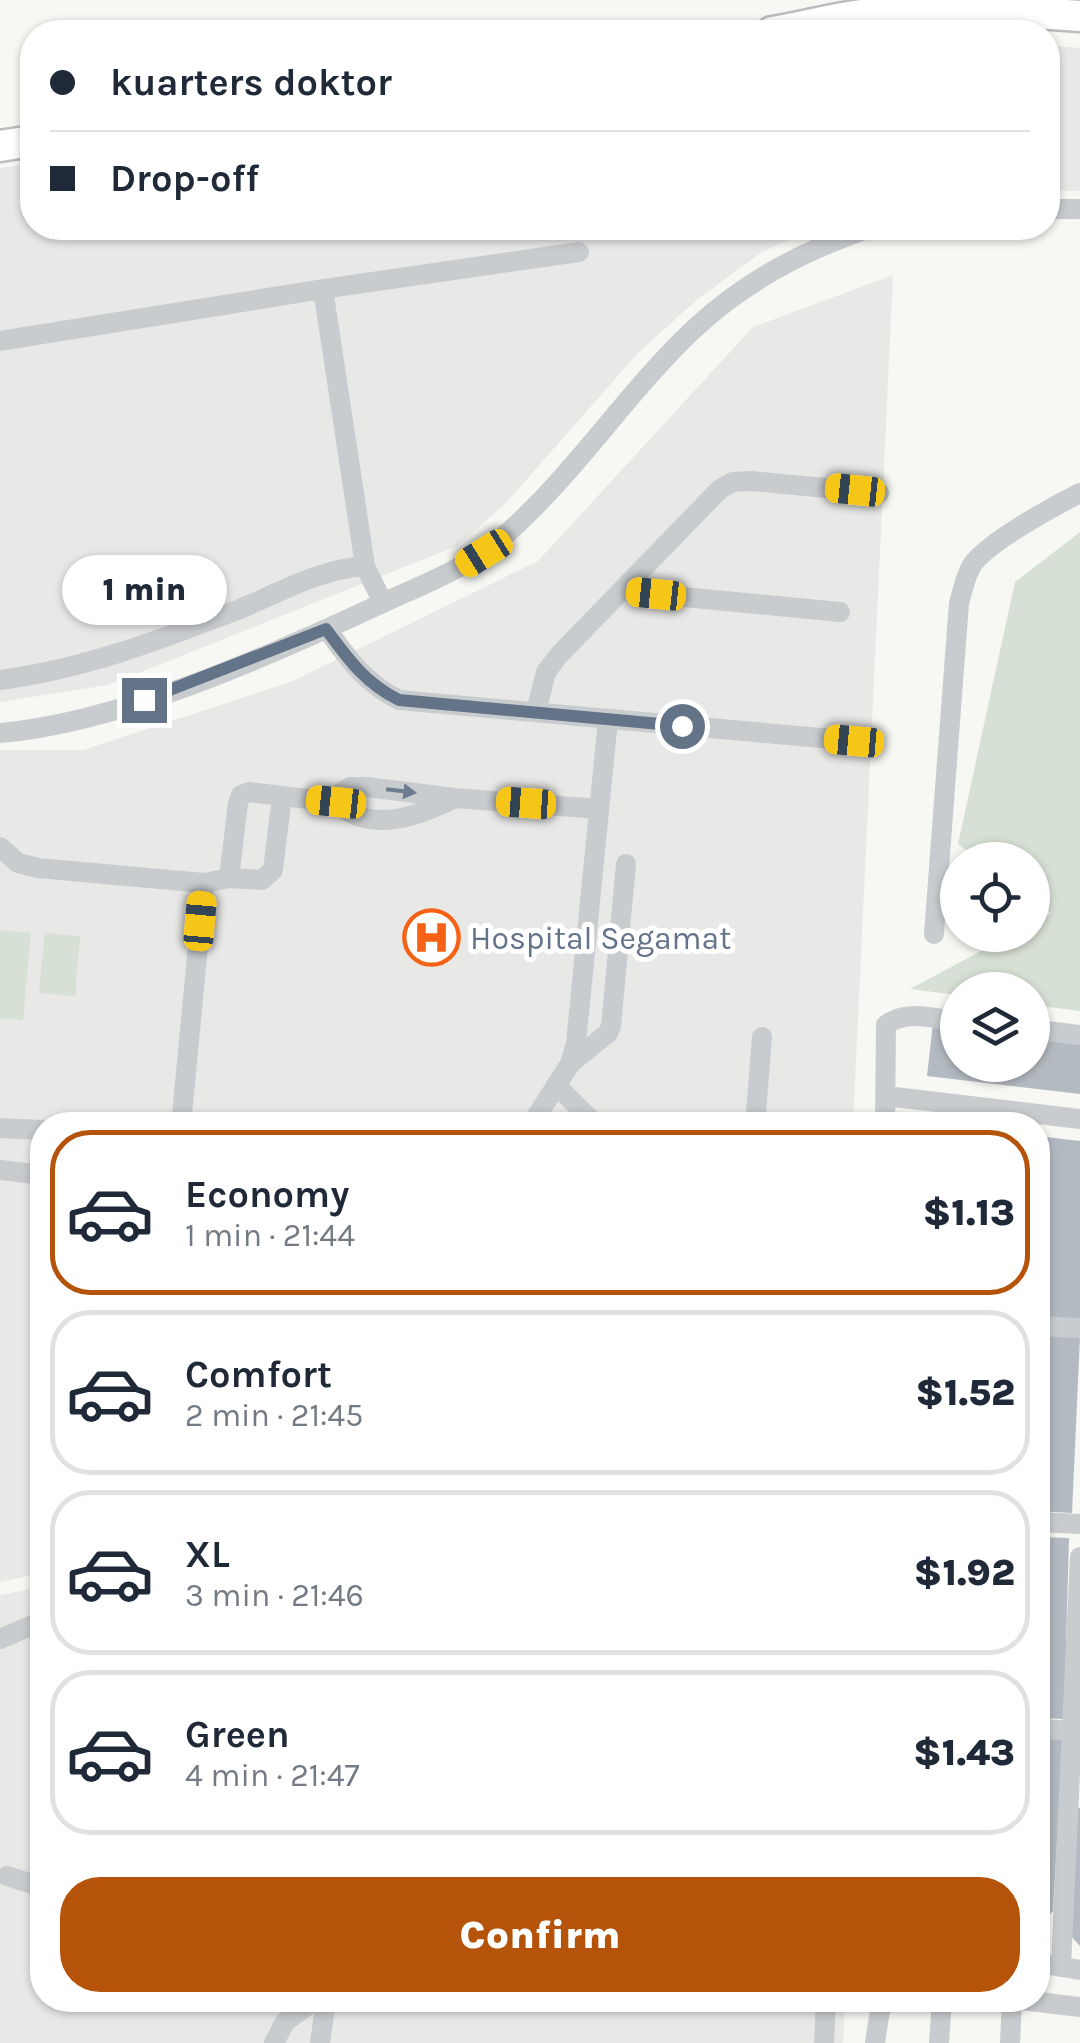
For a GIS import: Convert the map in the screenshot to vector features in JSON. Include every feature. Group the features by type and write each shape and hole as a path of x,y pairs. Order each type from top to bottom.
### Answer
{"highway":[{"path":"827,20 961,9 1080,16"}],"street":[{"path":"0,733 72,722 109,711 326,629 457,570 508,533 694,328 768,272 833,240"},
{"path":"0,341 323,288 579,252"},
{"path":"323,288 365,566 383,603"},
{"path":"536,712 546,672 578,634 711,497 733,482 771,481 879,493"},
{"path":"934,934 965,579 974,561 1016,530 1080,493"},
{"path":"0,680 83,666 196,626 304,581 336,570 365,566"},
{"path":"622,591 840,612"},
{"path":"326,629 352,666 374,688 399,700 854,741"},
{"path":"570,1064 579,1023 608,720"},
{"path":"336,802 340,792 350,787 598,809"},
{"path":"229,878 238,803 249,792 336,802 356,816 394,821 423,814 455,798"},
{"path":"0,847 18,863 38,868 204,883 229,878 262,880 273,870 282,796"},
{"path":"539,1112 570,1064 608,1033 611,1026 626,864"},
{"path":"182,1112 204,883"},
{"path":"885,1112 886,1026 899,1017 940,1020"},
{"path":"1050,1032 1080,1034"},
{"path":"756,1112 762,1037"},
{"path":"556,1085 583,1112"},
{"path":"886,1096 970,1112"},
{"path":"1050,1118 1080,1119"},
{"path":"0,1128 30,1129"},
{"path":"0,1170 30,1174"},
{"path":"1050,1327 1080,1328"},
{"path":"1050,1523 1080,1524"},
{"path":"1071,1968 1080,1557"},
{"path":"0,1638 30,1625"},
{"path":"1050,1730 1076,1731"},
{"path":"8,1876 30,1883"},
{"path":"1050,2004 1080,2008"},
{"path":"274,2043 285,2022 299,2012"},
{"path":"320,2043 324,2012"},
{"path":"824,2043 825,2012"},
{"path":"875,2043 881,2012"},
{"path":"939,2043 941,2012"},
{"path":"1010,2043 1011,2012"}],"shaded area":[{"path":"1060,46 1080,48 1080,191 1060,191"},
{"path":"20,165 20,240 788,240 762,252 699,298 638,353 505,504 457,546 108,685 0,702 0,168"},
{"name":"Hospital Segamat","path":"893,275 854,1112 30,1112 30,1576 0,1582 0,750 83,750 293,681 538,561 753,327"},
{"path":"1080,532 1080,1011 1050,1007 1050,972 942,972 979,952 1050,952 1050,842 958,842 1015,582"},
{"path":"0,930 31,933 23,1020 0,1018"},
{"path":"45,933 80,936 75,996 39,993"},
{"path":"940,973 940,993 910,989"},
{"path":"30,1589 30,2012 844,2012 843,2043 0,2043 0,1595"}],"building":[{"path":"933,1023 940,1024 940,1078 927,1076"},
{"path":"1050,1036 1080,1040 1080,1094 978,1082 1050,1082"},
{"path":"1050,1137 1080,1141 1080,1320 1050,1318"},
{"path":"1050,1336 1080,1337 1072,1513 1050,1512"},
{"path":"1050,1537 1069,1538 1064,1719 1050,1718"},
{"path":"1050,1737 1063,1738 1050,1914"},
{"path":"1080,1808 1080,1946 1070,1935"}],"place":[{"name":"Hospital Segamat","path":"431,938"}],"route":[{"path":"144,700 326,629 352,666 374,688 399,700 682,726"}]}
